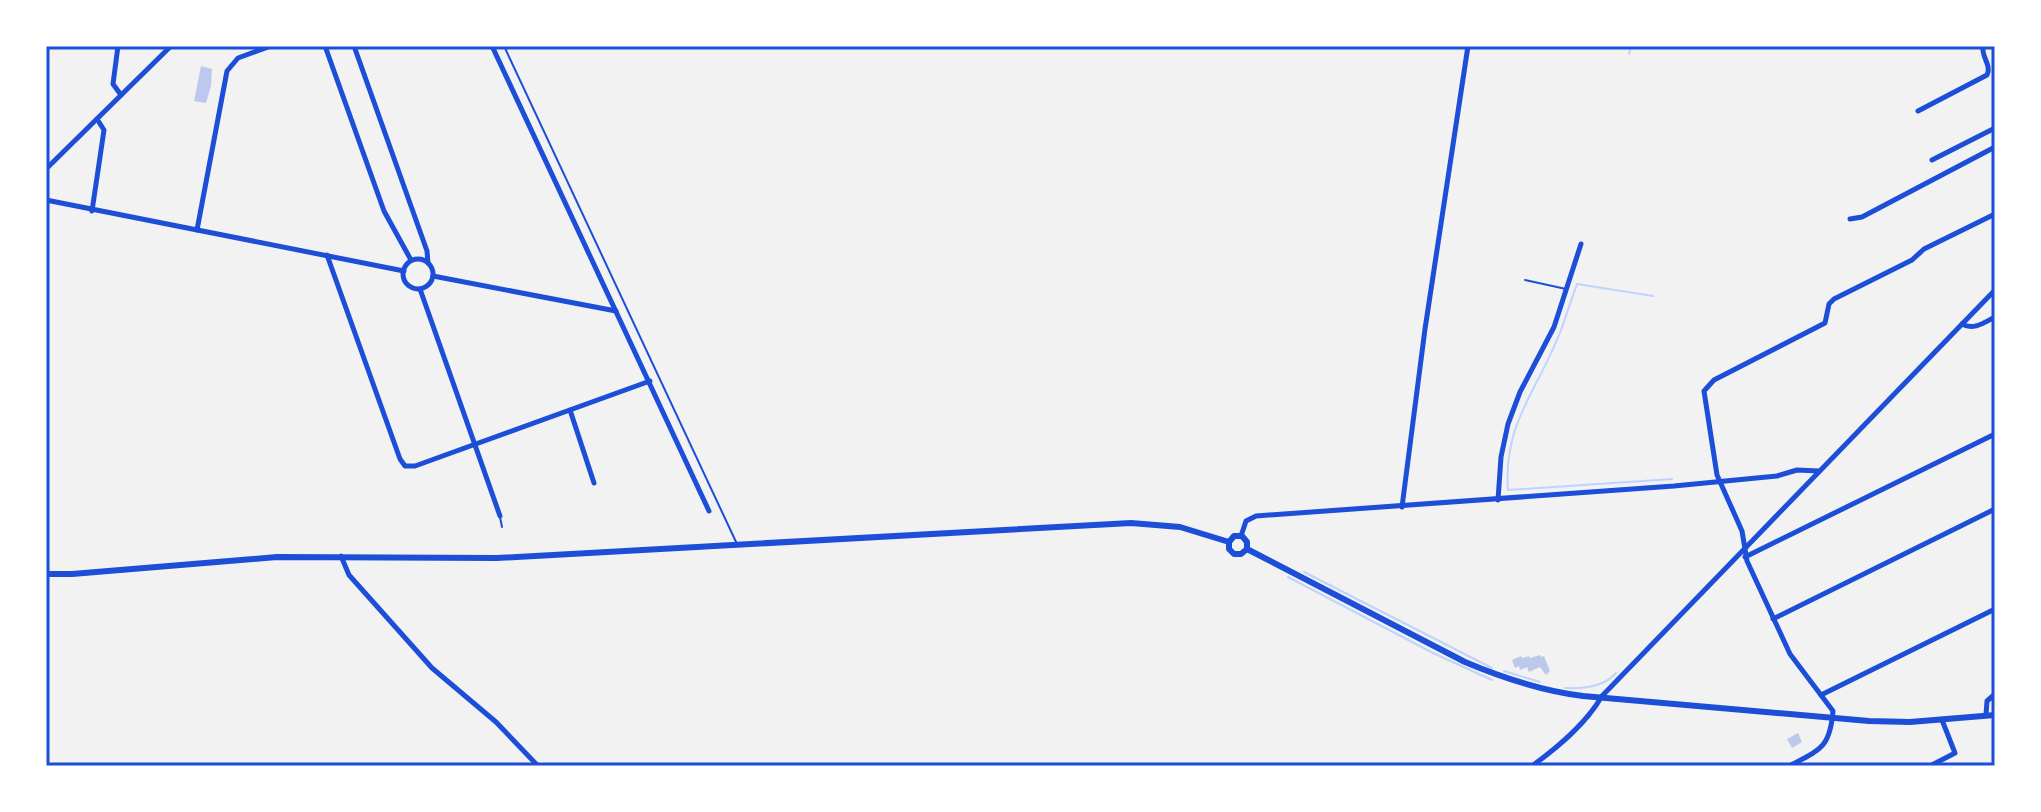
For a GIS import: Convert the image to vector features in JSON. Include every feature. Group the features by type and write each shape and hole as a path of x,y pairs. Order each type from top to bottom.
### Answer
{"street":[{"path":"118,46 113,84 121,95"},
{"path":"46,169 171,46"},
{"path":"197,230 227,71 238,58 271,46"},
{"path":"325,46 384,211 411,260"},
{"path":"354,46 427,251 433,276"},
{"path":"492,46 709,511"},
{"path":"1402,507 1468,46"},
{"path":"1918,111 1986,76 1989,69 1982,52 1983,46"},
{"path":"92,211 104,130 97,119"},
{"path":"1932,160 1995,128"},
{"path":"1850,219 1862,217 1995,147"},
{"path":"46,200 404,271"},
{"path":"1789,766 1825,745 1830,734 1831,708 1794,661 1745,557 1742,531 1717,475 1704,397 1707,385 1822,325 1827,320 1829,304 1834,299 1911,260 1921,250 1995,214"},
{"path":"1498,500 1501,457 1508,424 1524,385 1550,338 1581,244"},
{"path":"327,255 402,463 412,466 650,381"},
{"path":"411,260 420,259 428,263"},
{"path":"411,260 404,271 407,284 420,289 428,285 433,276"},
{"path":"433,276 617,311"},
{"path":"420,289 500,516"},
{"path":"1532,766 1596,708 1602,696 1995,290"},
{"path":"1962,324 1973,327 1995,317"},
{"path":"570,410 594,483"},
{"path":"1745,557 1995,434"},
{"path":"1241,536 1246,521 1254,516 1498,500 1721,482 1777,476 1797,470 1820,471"},
{"path":"1773,619 1995,509"},
{"path":"46,574 277,557 497,558 1131,523 1180,527 1229,542"},
{"path":"1234,536 1241,536 1247,542 1247,549 1241,554 1234,554 1229,542 1234,536"},
{"path":"1247,549 1424,642 1491,673 1546,690 1899,722 1995,715"},
{"path":"341,556 349,575 423,659 496,722 538,766"},
{"path":"1821,695 1995,609"},
{"path":"1986,715 1987,701 1995,694"},
{"path":"1930,766 1955,753 1942,720"}],"lane":[{"path":"504,46 737,545"},
{"path":"1525,280 1567,289"},
{"path":"500,516 502,527"}],"building":[{"path":"201,66 212,69 206,103 194,101"},
{"path":"1521,656 1530,658 1544,656 1550,671 1546,675 1540,667 1529,672 1527,667 1520,670 1519,666 1515,668 1512,660"},
{"path":"1798,733 1802,742 1792,748 1787,739"}],"waterway":[{"path":"1629,54 1631,46"},
{"path":"1560,333 1577,284 1653,296"},
{"path":"1559,335 1516,427 1508,467 1508,490 1672,479"},
{"path":"1304,572 1492,668"},
{"path":"1288,577 1433,653 1492,680"},
{"path":"1504,671 1540,682"},
{"path":"1565,688 1593,686 1616,673"}]}
